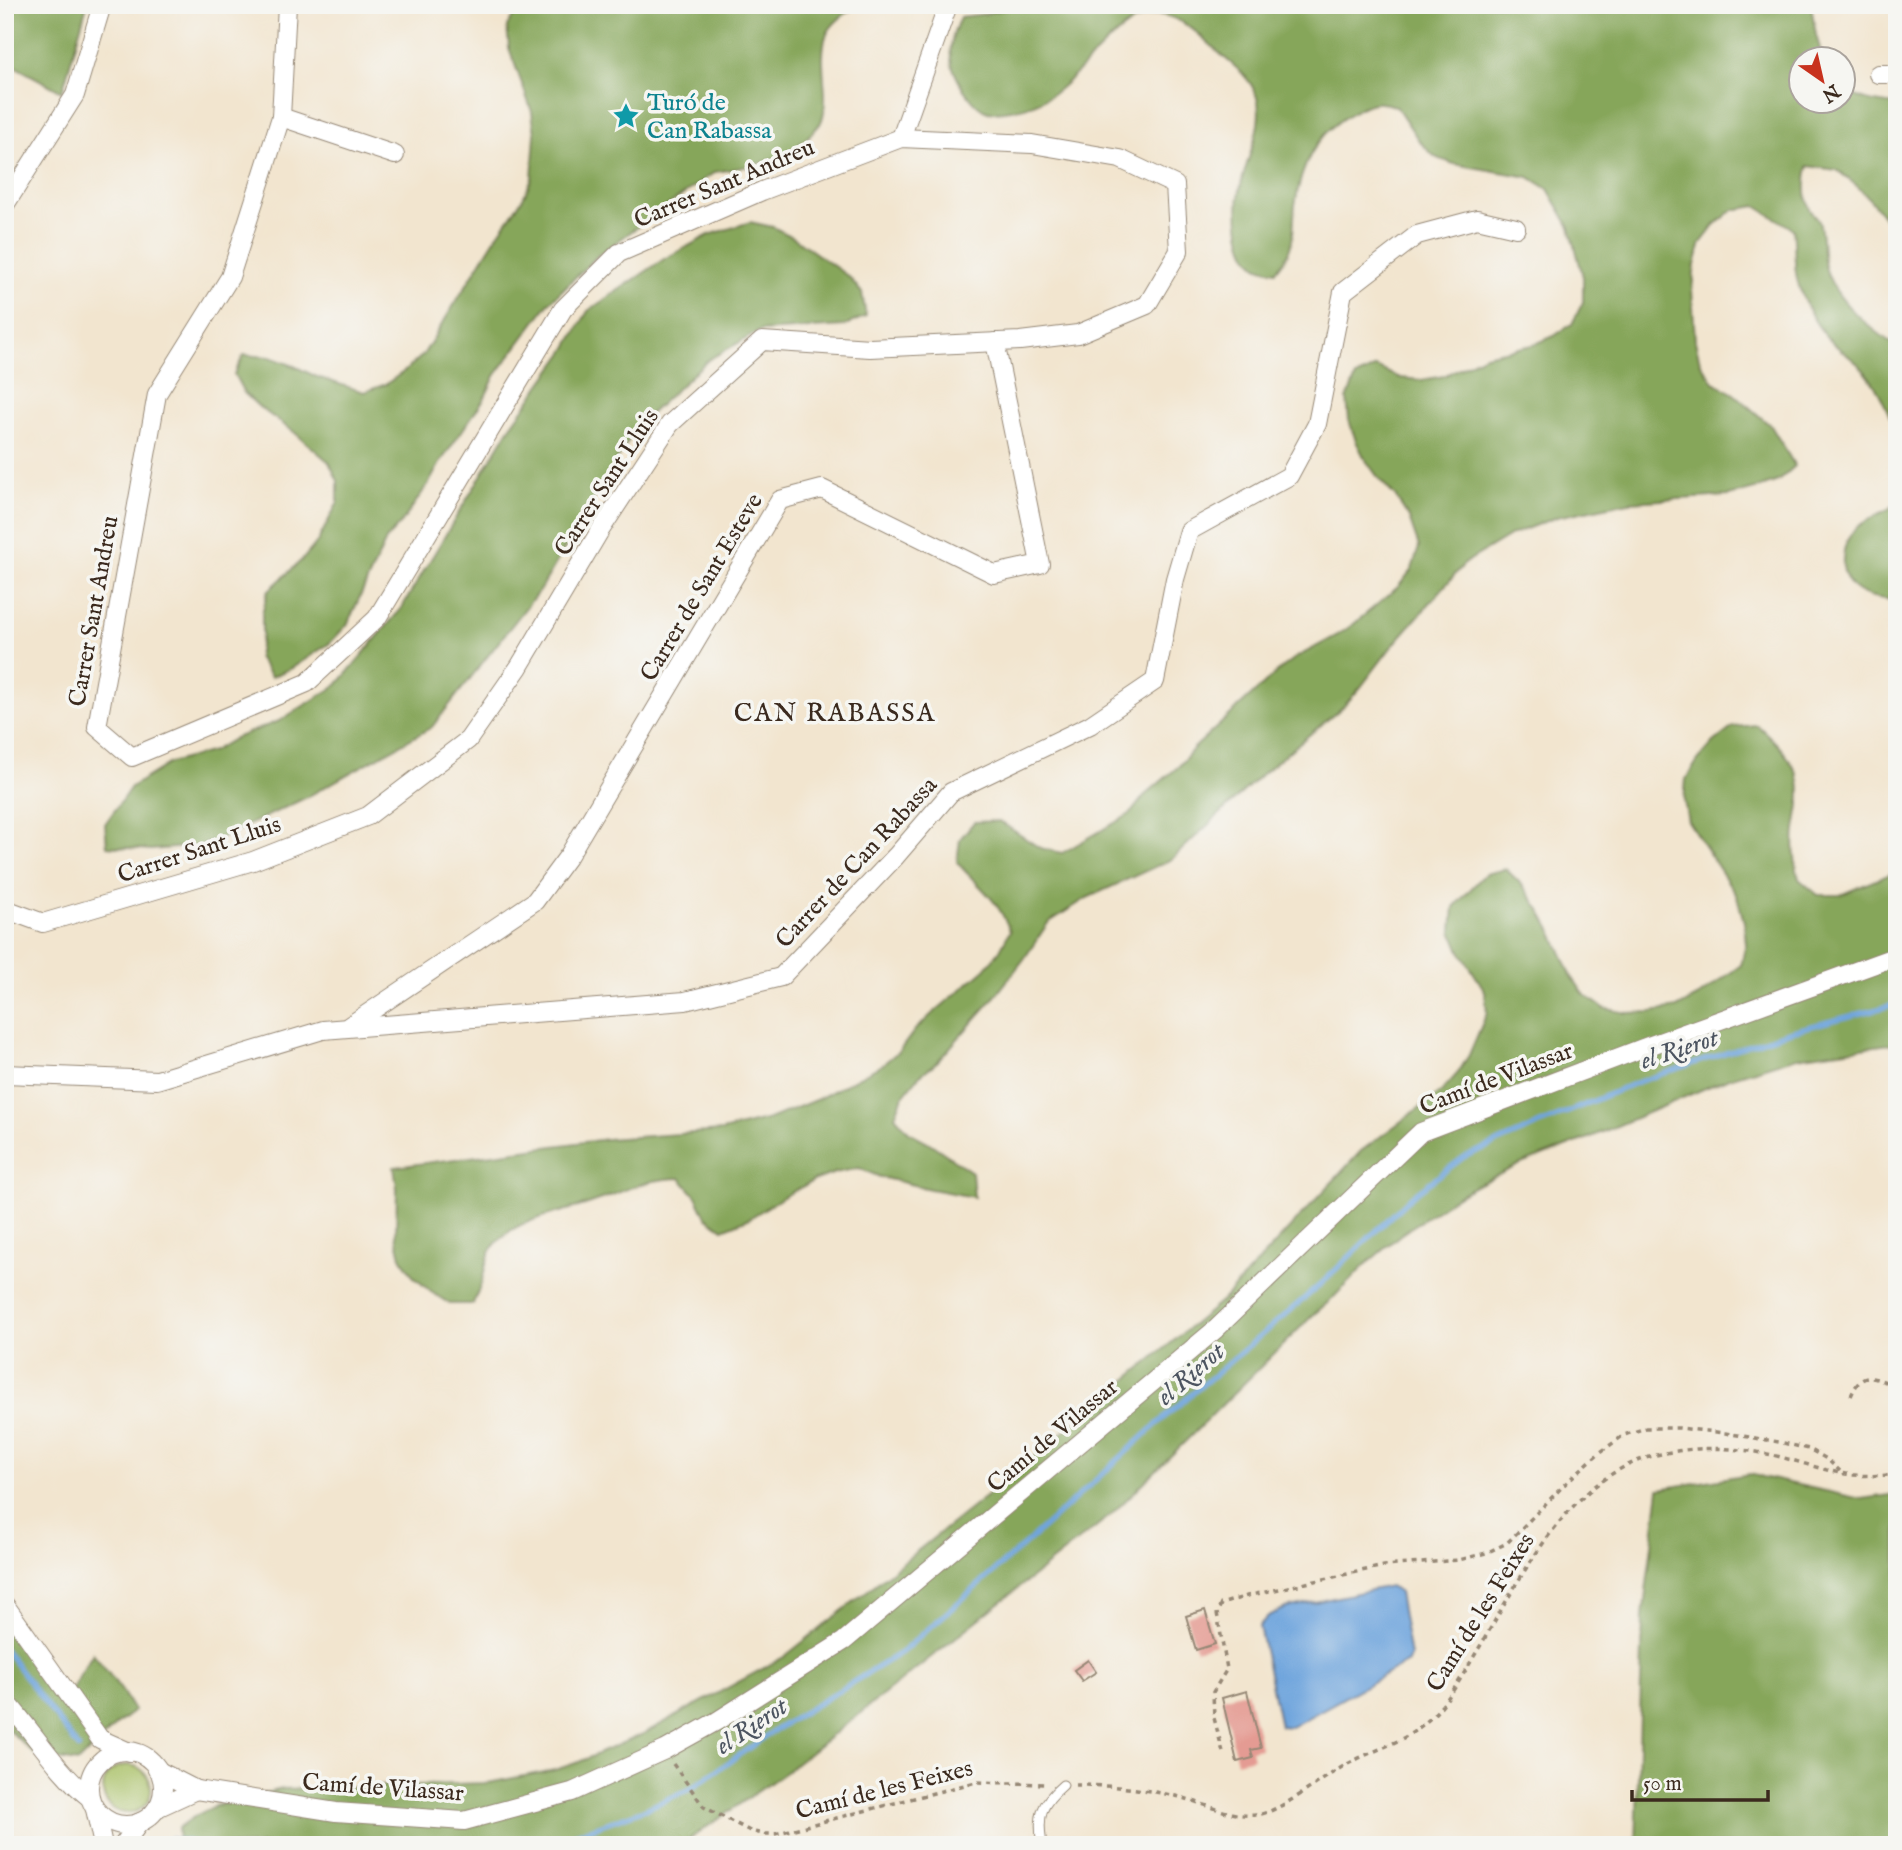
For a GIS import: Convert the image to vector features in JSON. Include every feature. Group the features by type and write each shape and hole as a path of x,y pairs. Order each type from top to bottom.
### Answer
{"street":[{"path":"5,205 75,95 102,5"},
{"name":"Carrer Sant Andreu","path":"287,5 281,117 230,277 158,394 97,727 132,757 307,682 377,618 563,309 619,253 762,191 901,138"},
{"path":"901,138 948,5"},
{"path":"1878,74 1897,74"},
{"path":"281,117 395,155"},
{"name":"Carrer Sant Lluis","path":"5,909 43,923 253,861 368,816 468,740 519,667 601,529 670,424 762,341 870,348 995,342 1078,334 1147,305 1179,251 1175,186 1119,159 1032,144 901,138"},
{"name":"Carrer de Can Rabassa","path":"5,1074 157,1080 323,1030 685,1001 781,977 896,856 951,792 1090,725 1155,681 1175,579 1189,531 1289,476 1317,424 1343,292 1417,235 1477,219 1516,228"},
{"name":"Carrer de Sant Esteve","path":"346,1028 535,901 569,855 780,500 822,489 994,574 1040,564 995,342"},
{"name":"Camí de Vilassar","path":"158,1770 196,1790 336,1812 464,1821 572,1793 665,1750 717,1721 844,1641 1216,1329 1421,1132 1897,956"},
{"path":"5,1605 100,1739 142,1755 153,1763 158,1770 163,1789 157,1808 146,1819 134,1824 120,1825 107,1821 61,1770 5,1700"},
{"path":"100,1739 97,1765 90,1780 92,1804 103,1845"},
{"path":"61,1770 97,1765 104,1758 116,1753 129,1752"},
{"path":"157,1808 196,1790"},
{"path":"123,1845 139,1822"}],"lane":[{"path":"1042,1845 1039,1827 1042,1807 1063,1785"}],"path":[{"path":"1851,1396 1857,1382 1863,1378 1897,1386"},
{"path":"1223,1752 1214,1718 1213,1692 1227,1669 1217,1613 1221,1604 1384,1566 1459,1560 1486,1553 1507,1543 1598,1454 1624,1435 1646,1429 1679,1428 1779,1441 1809,1450 1827,1459 1841,1473"},
{"name":"Camí de les Feixes","path":"671,1761 704,1807 750,1831 763,1834 775,1834 976,1782 997,1781 1101,1785 1146,1790 1249,1816 1258,1815 1274,1810 1349,1763 1408,1737 1423,1725 1452,1693 1549,1535 1577,1503 1608,1477 1633,1463 1680,1451 1734,1450 1766,1454 1853,1475 1897,1474"}],"green space":[{"path":"5,5 87,5 62,92 5,61"},
{"path":"521,5 858,5 833,25 825,40 825,93 820,124 803,142 780,156 755,165 715,172 597,256 548,304 495,376 484,399 429,483 402,522 387,538 347,625 330,643 292,668 271,677 258,657 262,614 268,591 304,558 318,541 338,502 338,481 329,462 259,407 244,393 234,374 244,355 270,357 317,377 364,392 386,384 423,355 523,198 532,178 535,134 532,112 509,48 507,26"},
{"path":"1017,5 1811,5 1819,46 1786,46 1786,116 1856,116 1856,96 1897,105 1897,242 1886,220 1872,202 1837,170 1808,166 1806,188 1810,209 1821,227 1825,266 1836,291 1864,322 1897,347 1897,436 1871,380 1859,365 1826,336 1807,306 1796,273 1793,229 1756,206 1733,210 1715,225 1701,243 1695,265 1692,289 1695,341 1700,362 1714,382 1734,394 1771,426 1795,466 1778,481 1729,496 1629,502 1557,517 1513,534 1465,563 1344,706 1263,773 1172,859 1087,898 1048,923 993,999 903,1096 895,1116 909,1132 972,1172 974,1197 880,1177 859,1168 813,1181 748,1219 723,1229 706,1217 696,1196 680,1178 654,1181 540,1218 507,1233 491,1250 473,1304 450,1304 413,1276 401,1257 396,1236 397,1188 394,1167 607,1139 722,1131 769,1119 818,1099 882,1065 900,1050 931,1015 985,969 1010,931 993,901 957,862 960,839 974,822 999,821 1040,848 1062,853 1130,814 1144,796 1278,671 1355,623 1398,587 1412,569 1419,547 1409,518 1365,459 1349,420 1347,399 1356,377 1376,367 1400,378 1422,380 1444,376 1485,355 1533,345 1554,336 1572,324 1583,302 1583,277 1570,227 1548,189 1529,177 1454,164 1435,157 1420,142 1396,106 1380,103 1370,104 1341,120 1315,147 1300,180 1292,242 1287,256 1276,271 1258,266 1245,250 1239,221 1240,190 1259,116 1255,92 1243,74 1185,24 1163,15 1149,16 1135,21 1121,31 1069,81 1046,98 1018,109 988,112 964,90 951,58 953,38 960,17 985,14"},
{"path":"750,222 773,227 793,237 849,277 862,293 866,316 845,326 760,331 708,360 637,426 542,587 432,727 305,798 199,846 151,850 107,846 105,824 131,787 170,763 213,751 235,738 279,721 337,685 401,609 509,429 565,351 588,311 664,259 709,235"},
{"path":"1897,502 1897,600 1869,596 1849,582 1843,566 1844,550 1856,528"},
{"path":"1757,725 1788,757 1799,781 1800,800 1794,843 1799,879 1818,895 1840,895 1897,871 1897,1043 1797,1057 1729,1078 1521,1164 1459,1195 1400,1235 1365,1265 1112,1514 787,1771 681,1845 179,1845 178,1828 195,1816 215,1806 282,1789 488,1783 555,1770 643,1734 784,1657 985,1497 1223,1300 1361,1151 1442,1091 1469,1055 1487,1013 1485,991 1460,951 1452,931 1454,907 1485,874 1506,869 1524,887 1553,933 1572,977 1584,994 1603,1008 1627,1013 1677,1008 1699,996 1741,965 1746,944 1737,896 1688,821 1684,801 1686,779 1714,742 1733,727"},
{"path":"1749,1474 1861,1499 1897,1494 1897,1845 1636,1845 1643,1616 1659,1489"},
{"path":"5,1622 63,1704 93,1653 134,1711 78,1762 36,1756 5,1726"},
{"path":"127,1765 144,1772 151,1789 144,1806 127,1813 110,1806 103,1789 110,1772"}],"water":[{"path":"1390,1586 1399,1593 1410,1656 1408,1662 1291,1727 1280,1726 1259,1626 1268,1616 1286,1608"}],"building":[{"path":"1205,1610 1215,1644 1196,1650 1186,1616"},
{"path":"1088,1660 1096,1672 1082,1681 1074,1670"},
{"path":"1247,1691 1261,1748 1251,1750 1253,1758 1237,1762 1222,1698"}],"waterway":[{"name":"el Rierot","path":"545,1845 643,1810 690,1789 775,1730 902,1652 1166,1416 1320,1285 1413,1195 1464,1157 1635,1083 1788,1032 1897,1004"},
{"name":"el Rierot","path":"5,1650 79,1748"},
{"name":"el Rierot","path":"170,1839 207,1845"}],"place":[{"name":"Turó de Can Rabassa","path":"626,116"}],"district":[{"name":"CAN RABASSA","path":"835,712"}]}
